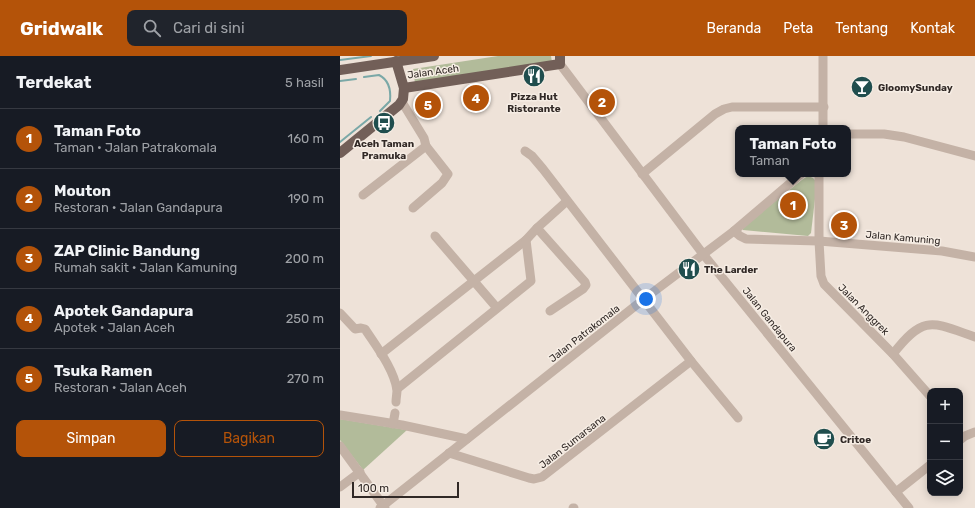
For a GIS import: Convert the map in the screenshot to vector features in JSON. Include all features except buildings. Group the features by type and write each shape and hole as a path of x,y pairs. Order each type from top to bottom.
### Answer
{"main road":[{"path":"340,70 395,59 434,56"},
{"path":"395,59 404,88"},
{"name":"Jalan Aceh","path":"402,102 404,97 404,88 560,60"},
{"path":"340,153 402,102"}],"street":[{"path":"823,125 824,56"},
{"name":"Jalan Gandapura","path":"560,60 642,174 703,254 909,508"},
{"path":"402,102 424,138 426,146 448,174 442,182 412,208"},
{"path":"642,174 715,114 724,109 732,107 824,107"},
{"path":"851,134 884,134 904,137 975,156"},
{"path":"363,196 426,146"},
{"path":"525,151 532,156 543,169 691,361 738,418"},
{"name":"Jalan Patrakomala","path":"383,507 644,299 734,231 798,177"},
{"name":"Jalan Anggrek","path":"819,177 819,241 821,276 824,284 893,354 927,393"},
{"path":"381,354 526,240 567,201"},
{"path":"537,228 586,285 583,289 550,311"},
{"name":"Jalan Kamuning","path":"734,231 746,239 819,241 942,251 975,257"},
{"path":"435,236 496,308"},
{"path":"396,389 531,281 526,240"},
{"path":"340,313 355,329 365,329 381,354 391,372 396,389 396,402"},
{"path":"893,354 908,336 921,327 927,325 934,324 975,337"},
{"name":"Jalan Sumarsana","path":"449,453 529,478 538,479 691,361"},
{"path":"393,424 395,413"},
{"path":"340,415 467,439"},
{"path":"963,436 975,432"},
{"path":"340,446 360,472 383,507"},
{"path":"896,492 927,467"},
{"path":"340,487 360,472"}],"green space":[{"path":"498,56 551,56 552,62 415,83 413,69"},
{"path":"810,177 817,182 811,233 808,236 743,230 743,227 803,179"},
{"path":"340,419 407,430 363,470 340,440"}],"waterway":[{"path":"340,60 371,56"},
{"path":"364,77 379,75 387,83 390,90 390,101 380,111"},
{"path":"340,81 356,79"},
{"path":"340,142 371,117"}],"place":[{"name":"Pizza Hut Ristorante","path":"534,76"},
{"name":"GloomySunday","path":"862,87"},
{"name":"Apotek Gandapura","path":"476,98"},
{"name":"Mouton","path":"602,102"},
{"name":"Tsuka Ramen","path":"428,105"},
{"name":"Aceh Taman Pramuka","path":"384,123"},
{"name":"Taman Foto","path":"793,205"},
{"name":"ZAP Clinic Bandung","path":"844,225"},
{"name":"The Larder","path":"689,269"},
{"name":"Critoe","path":"824,439"}]}
